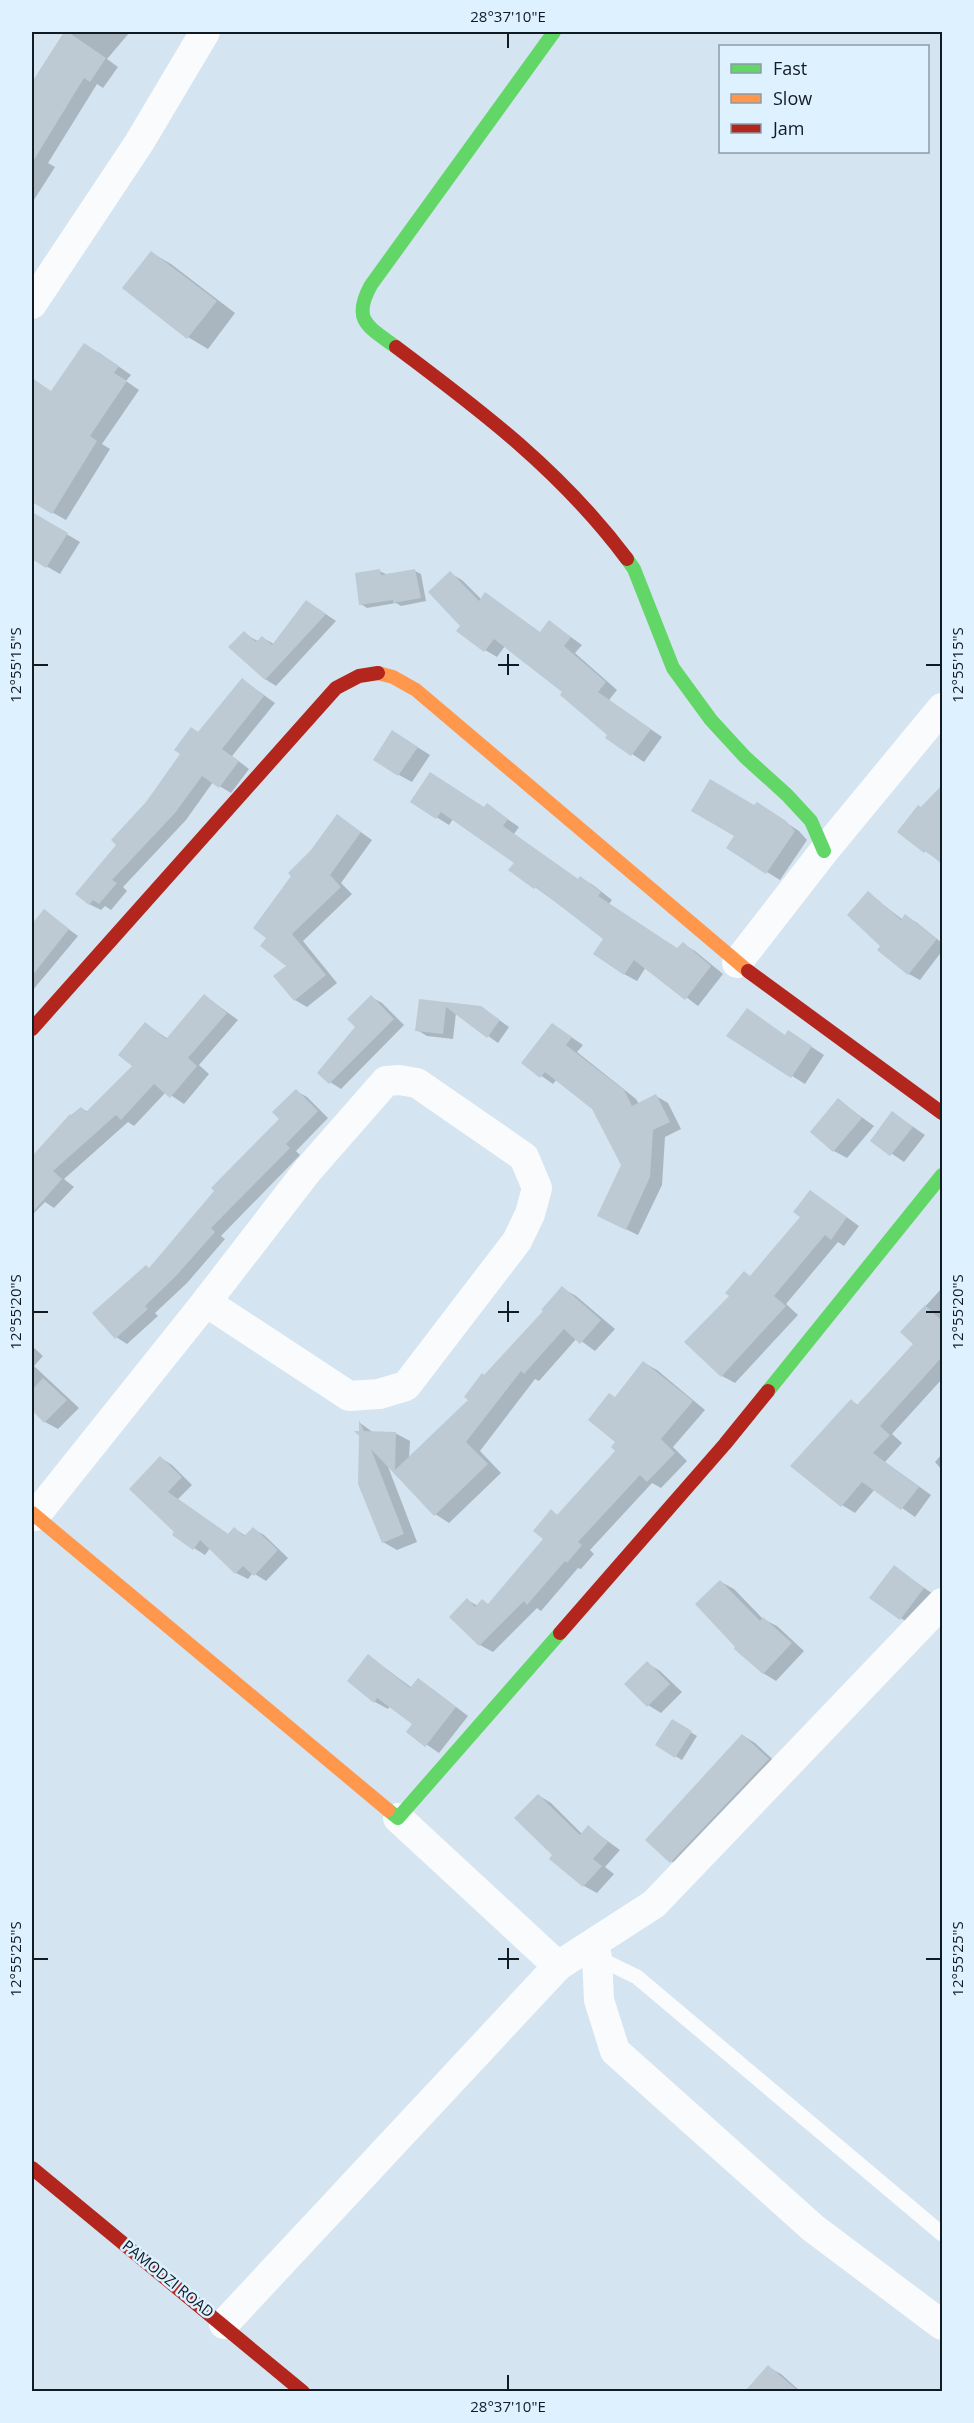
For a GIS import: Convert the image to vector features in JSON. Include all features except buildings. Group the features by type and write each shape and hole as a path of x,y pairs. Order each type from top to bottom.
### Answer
{"street":[{"path":"32,304 139,143 205,32"},
{"path":"554,32 370,285 361,304 362,318 372,329 490,418 546,468 599,522 634,569 674,668 711,720 810,821 824,851"},
{"path":"32,1029 336,688 361,674 387,673 416,690 737,963 942,1113"},
{"path":"737,963 824,851 942,708"},
{"path":"206,1302 349,1396 379,1394 406,1386 517,1241 530,1214 537,1188 524,1157 417,1083 386,1081 308,1170 206,1302 33,1515 398,1818 558,1966"},
{"path":"398,1818 725,1444 942,1175"},
{"path":"224,2324 558,1966 590,1954 654,1904 942,1604"},
{"path":"590,1954 598,2000 615,2051 813,2228 942,2325"},
{"name":"PAMODZI ROAD","path":"32,2168 303,2391"}],"lane":[{"path":"590,1954 637,1977 942,2234"}],"traffic: fast":[{"path":"396,347 371,328 363,315 365,297 371,285 554,32"},
{"path":"627,559 634,569 673,668 711,720 745,757 787,795 811,821 824,851"},
{"path":"768,1391 942,1175"},
{"path":"388,1810 398,1818 560,1633"}],"traffic: slow":[{"path":"378,673 393,677 416,690 748,971"},
{"path":"32,1513 388,1810"}],"traffic: jam":[{"path":"396,347 460,395 520,445 576,498 627,559"},
{"path":"32,1029 336,688 359,676 378,673"},
{"path":"748,971 942,1113"},
{"path":"560,1633 725,1444 768,1391"},
{"path":"32,2168 303,2392"}]}
